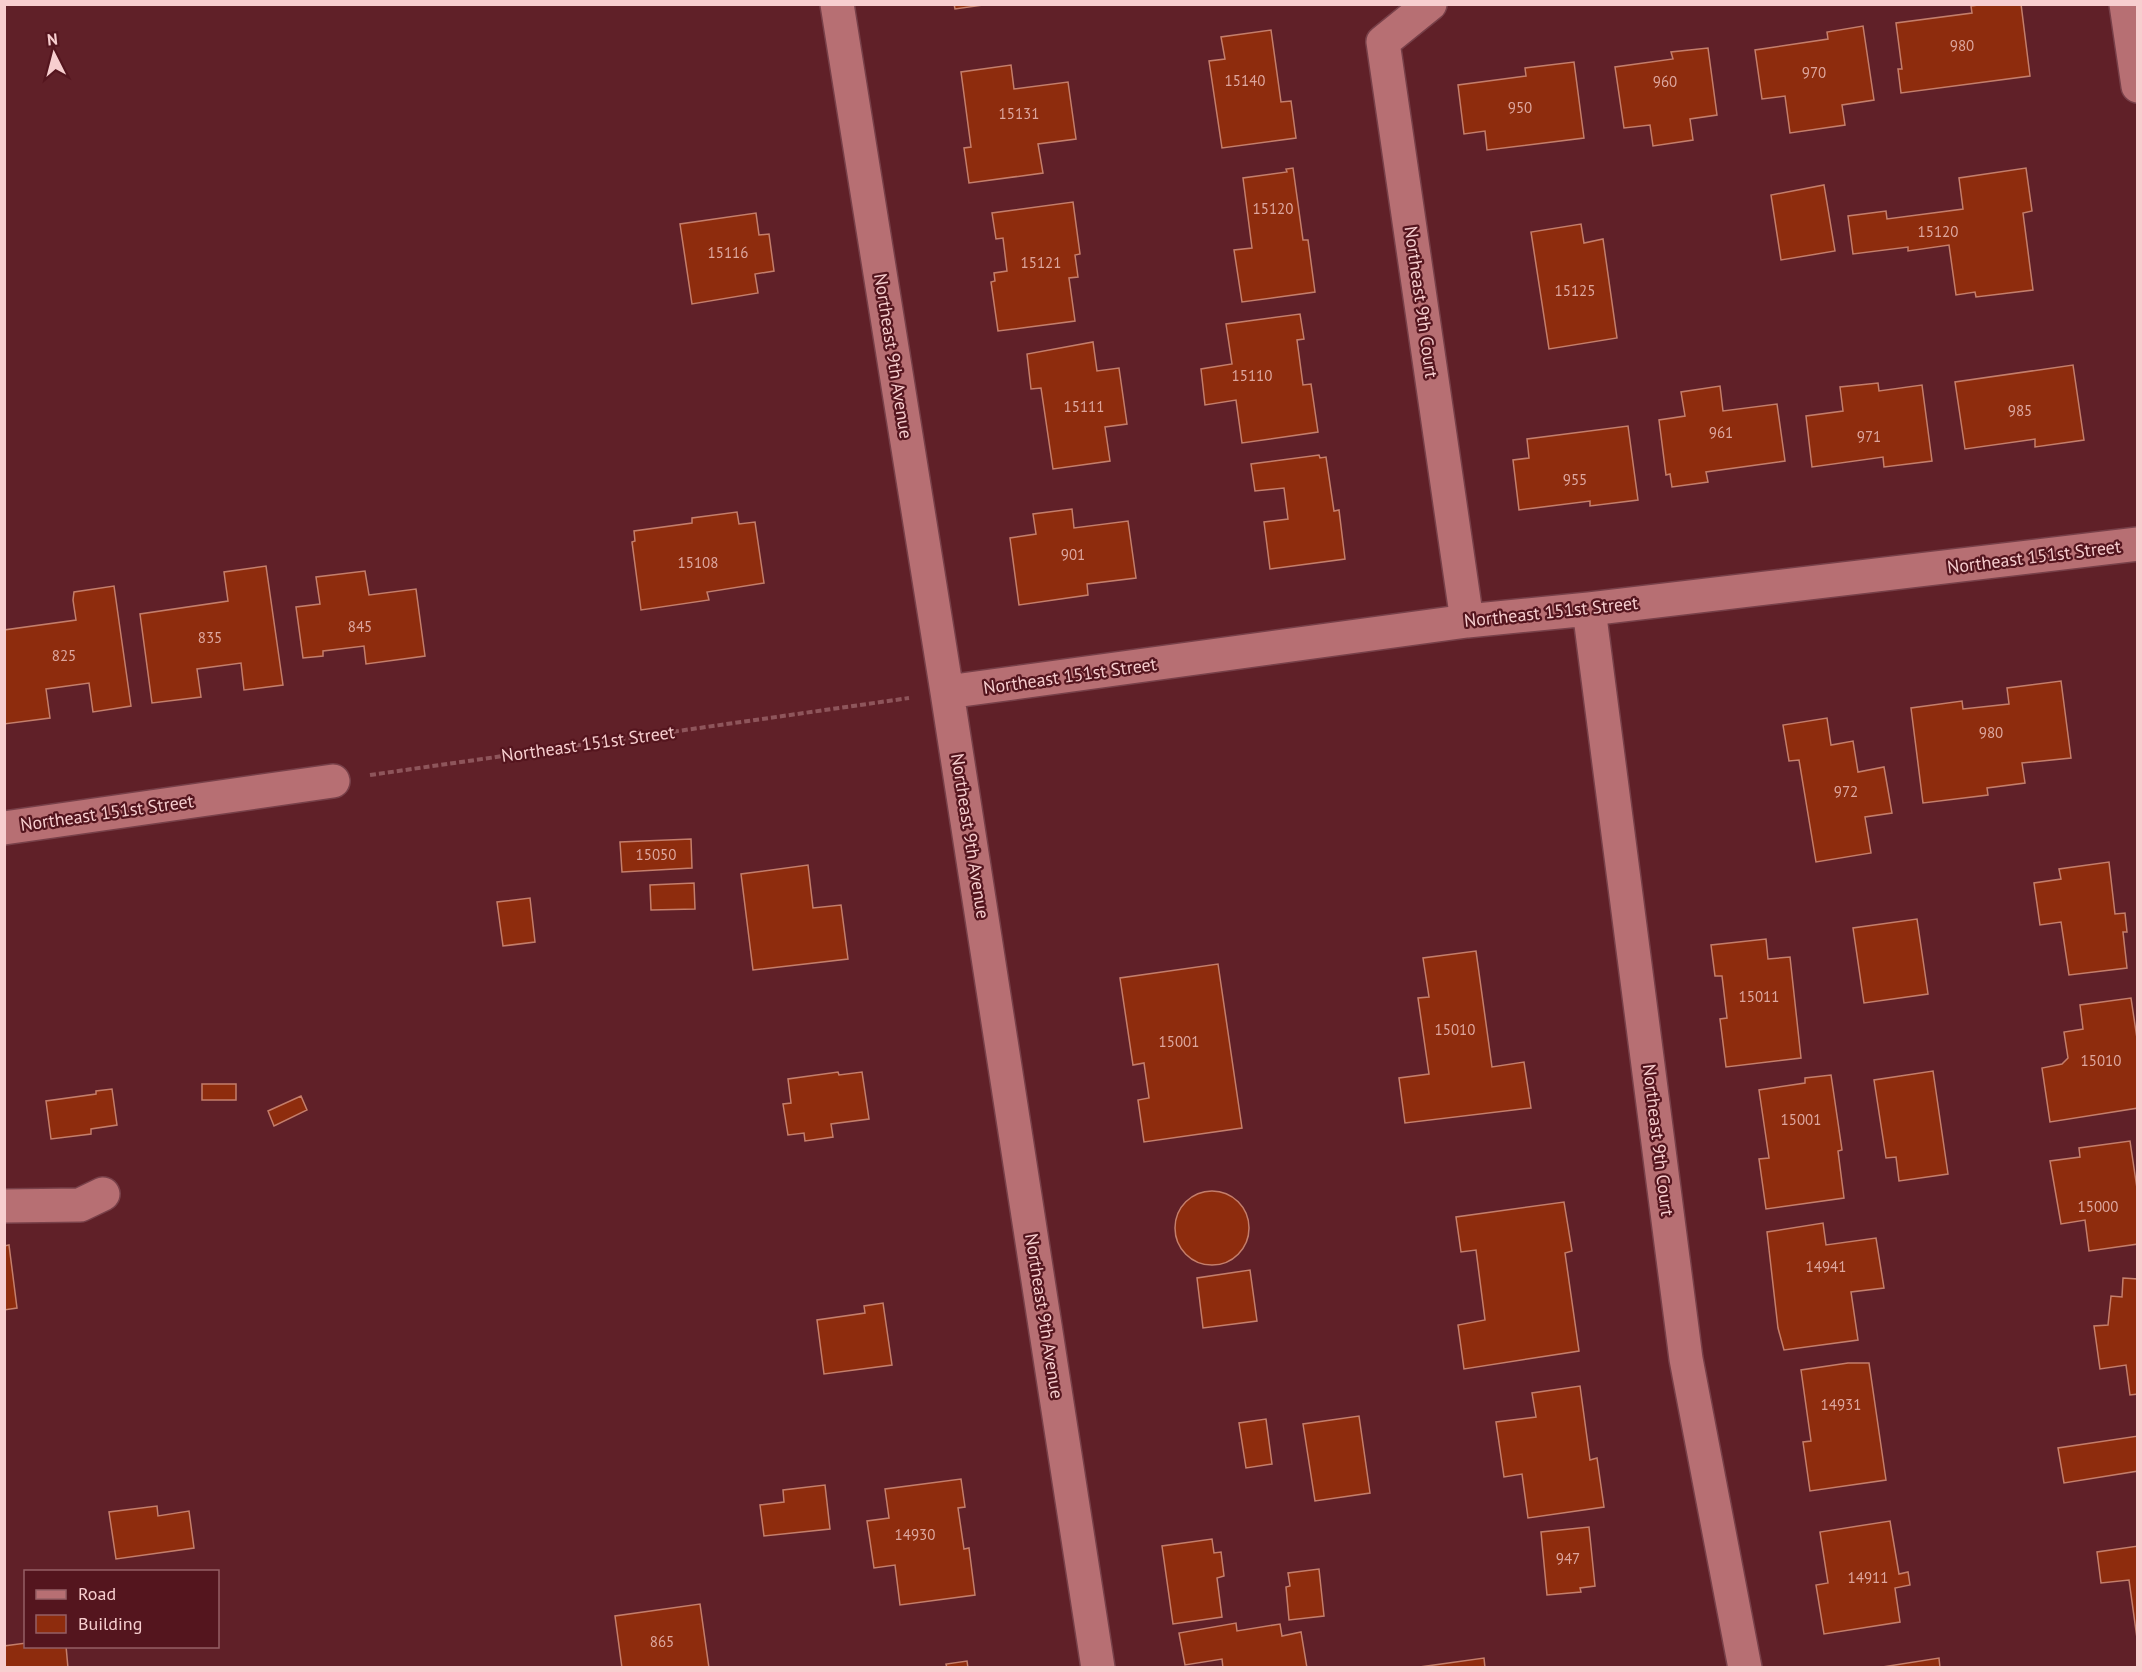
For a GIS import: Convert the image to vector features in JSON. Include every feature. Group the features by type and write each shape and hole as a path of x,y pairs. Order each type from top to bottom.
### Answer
{"street":[{"name":"Northeast 9th Avenue","path":"837,4 947,692 1098,1668"},
{"name":"Northeast 9th Court","path":"1430,4 1383,42 1467,621"},
{"path":"2131,11 2138,86"},
{"name":"Northeast 151st Street","path":"947,692 1467,621 1589,609 2138,544"},
{"name":"Northeast 9th Court","path":"1589,609 1686,1359 1745,1668"},
{"name":"Northeast 151st Street","path":"4,828 333,781"},
{"path":"4,1206 80,1205 103,1194"}],"path":[{"name":"Northeast 151st Street","path":"333,781 947,692"}],"building":[{"path":"954,4 990,4 955,9"},
{"path":"2021,4 2030,76 1901,93 1898,69 1902,69 1896,23 1972,13 1971,6"},
{"path":"1863,26 1874,100 1842,105 1845,125 1790,133 1785,96 1762,99 1755,50 1828,39 1827,32"},
{"path":"1271,30 1281,102 1291,101 1296,138 1222,148 1209,61 1225,59 1221,37"},
{"path":"1708,48 1717,115 1690,119 1693,140 1653,146 1650,125 1624,128 1615,67 1673,59 1671,52"},
{"path":"1574,62 1584,138 1487,150 1485,131 1464,134 1458,85 1526,76 1525,68"},
{"path":"1011,65 1014,89 1068,82 1076,139 1038,144 1043,173 969,183 964,148 971,147 961,72"},
{"path":"1293,168 1303,240 1308,240 1315,292 1242,302 1234,250 1252,248 1243,178 1287,172 1286,169"},
{"path":"2026,168 2032,211 2023,213 2033,290 1976,297 1975,292 1956,295 1949,245 1908,251 1908,247 1853,254 1848,216 1886,211 1887,219 1963,209 1959,178"},
{"path":"1824,185 1835,251 1781,260 1771,195"},
{"path":"1073,202 1080,254 1075,255 1078,277 1069,278 1075,321 998,331 991,282 995,281 994,273 1007,271 1003,238 996,239 992,213"},
{"path":"756,213 759,235 769,234 774,271 755,274 758,293 692,304 680,224"},
{"path":"1581,224 1584,243 1603,239 1617,338 1549,349 1531,232"},
{"path":"1300,314 1304,339 1297,340 1303,385 1311,384 1318,432 1242,443 1236,400 1205,405 1201,369 1232,364 1226,324"},
{"path":"1093,342 1097,371 1119,368 1127,424 1105,427 1110,461 1053,469 1041,388 1031,389 1027,354"},
{"path":"2073,365 2084,440 2035,447 2035,439 1965,449 1955,382"},
{"path":"1878,383 1879,391 1922,385 1932,461 1884,467 1883,457 1812,467 1806,416 1843,411 1840,387"},
{"path":"1720,386 1723,411 1777,404 1785,461 1706,472 1708,482 1672,487 1670,474 1666,475 1659,420 1685,416 1681,392"},
{"path":"1628,426 1638,500 1590,506 1590,501 1519,510 1513,460 1529,458 1527,439"},
{"path":"1319,455 1320,458 1326,457 1334,511 1339,510 1345,559 1270,569 1264,522 1288,519 1284,488 1255,491 1251,464"},
{"path":"1072,509 1074,528 1128,521 1136,578 1087,584 1088,595 1019,605 1010,538 1036,534 1033,514"},
{"path":"737,512 739,524 755,522 764,583 707,592 709,600 641,610 632,542 635,541 634,531 692,523 692,518"},
{"path":"266,566 283,685 244,690 241,663 197,669 201,697 152,703 140,614 228,601 224,572"},
{"path":"365,571 369,595 416,589 425,656 366,664 364,646 323,651 323,656 303,658 296,607 320,604 316,577"},
{"path":"114,586 131,706 93,712 89,683 46,689 50,718 4,724 4,630 76,620 74,592"},
{"path":"2061,681 2071,758 2022,763 2025,783 1987,788 1988,795 1923,803 1911,708 1962,701 1963,709 2009,704 2007,688"},
{"path":"1827,718 1831,745 1853,741 1858,772 1884,767 1892,813 1865,817 1871,853 1816,862 1799,760 1789,761 1783,725"},
{"path":"691,839 692,868 622,872 620,842"},
{"path":"2109,862 2115,914 2125,913 2127,932 2123,932 2127,968 2069,975 2061,922 2040,925 2034,883 2061,879 2059,869"},
{"path":"808,865 813,908 841,905 848,959 753,970 741,874"},
{"path":"694,883 695,909 651,910 650,885"},
{"path":"530,898 535,942 503,946 497,902"},
{"path":"1917,919 1928,994 1864,1003 1853,928"},
{"path":"1766,939 1768,959 1790,957 1801,1058 1726,1067 1720,1019 1727,1018 1722,976 1715,976 1711,945"},
{"path":"1476,951 1492,1067 1524,1062 1531,1108 1405,1123 1399,1078 1429,1074 1418,998 1429,997 1423,958"},
{"path":"1218,964 1242,1128 1144,1142 1138,1100 1149,1098 1144,1063 1133,1065 1120,978"},
{"path":"2131,998 2138,1045 2138,1108 2050,1122 2042,1068 2062,1064 2068,1058 2064,1032 2083,1029 2080,1005"},
{"path":"1933,1071 1948,1174 1899,1181 1896,1157 1886,1158 1874,1080"},
{"path":"838,1072 839,1075 862,1072 869,1119 831,1124 833,1137 805,1141 804,1133 788,1135 783,1104 791,1103 788,1079"},
{"path":"1831,1075 1842,1150 1838,1151 1844,1198 1766,1209 1759,1159 1769,1158 1759,1090 1805,1083 1805,1078"},
{"path":"202,1084 236,1084 236,1100 202,1100"},
{"path":"112,1089 117,1125 91,1129 91,1134 51,1139 46,1101 96,1094 96,1091"},
{"path":"301,1096 307,1110 274,1126 268,1111"},
{"path":"2130,1141 2138,1195 2138,1244 2089,1251 2085,1220 2061,1224 2050,1161 2080,1157 2079,1148"},
{"path":"1205,1191 1219,1191 1233,1197 1243,1207 1249,1221 1247,1242 1233,1259 1219,1265 1205,1265 1191,1259 1181,1249 1175,1235 1175,1221 1181,1207 1191,1197"},
{"path":"1564,1202 1572,1251 1565,1253 1579,1351 1464,1369 1458,1325 1485,1320 1476,1250 1461,1252 1456,1217"},
{"path":"1823,1223 1826,1245 1876,1238 1884,1288 1851,1292 1858,1340 1784,1350 1778,1328 1767,1232"},
{"path":"9,1245 17,1308 4,1310 4,1246"},
{"path":"1250,1270 1257,1321 1203,1328 1197,1278"},
{"path":"2123,1278 2138,1279 2138,1394 2130,1395 2126,1365 2100,1369 2094,1326 2108,1325 2111,1296 2122,1297"},
{"path":"883,1303 892,1365 824,1374 817,1320 865,1313 864,1306"},
{"path":"1848,1363 1869,1363 1886,1480 1810,1491 1803,1442 1811,1441 1801,1370"},
{"path":"1580,1386 1590,1460 1597,1458 1604,1507 1528,1518 1522,1474 1504,1477 1496,1422 1536,1417 1532,1393"},
{"path":"1359,1416 1370,1493 1315,1501 1303,1424"},
{"path":"1266,1419 1272,1464 1246,1468 1239,1423"},
{"path":"2138,1436 2138,1471 2064,1483 2058,1448"},
{"path":"961,1479 965,1507 958,1508 964,1549 969,1548 975,1595 900,1605 895,1565 874,1568 867,1521 889,1518 885,1489"},
{"path":"825,1485 830,1529 764,1536 760,1505 784,1502 783,1490"},
{"path":"157,1506 158,1516 189,1511 194,1548 116,1559 109,1512"},
{"path":"1890,1521 1899,1574 1908,1572 1910,1585 1895,1588 1900,1622 1824,1634 1816,1585 1828,1583 1820,1532"},
{"path":"1589,1527 1595,1586 1580,1588 1581,1592 1547,1595 1541,1532"},
{"path":"1212,1539 1214,1553 1221,1552 1224,1576 1217,1578 1222,1617 1173,1624 1162,1546"},
{"path":"2138,1546 2137,1638 2129,1580 2101,1583 2097,1552"},
{"path":"1319,1569 1324,1616 1289,1620 1286,1587 1290,1586 1288,1573"},
{"path":"700,1604 709,1668 622,1668 615,1616"},
{"path":"1236,1623 1237,1631 1280,1624 1282,1636 1301,1632 1307,1668 1223,1668 1222,1659 1185,1665 1179,1633"},
{"path":"24,1643 24,1648 66,1648 68,1668 4,1668 4,1646"},
{"path":"1484,1658 1485,1668 1420,1668 1420,1667"},
{"path":"1939,1658 1940,1668 1876,1668"},
{"path":"967,1661 968,1668 947,1668 946,1664"}]}
